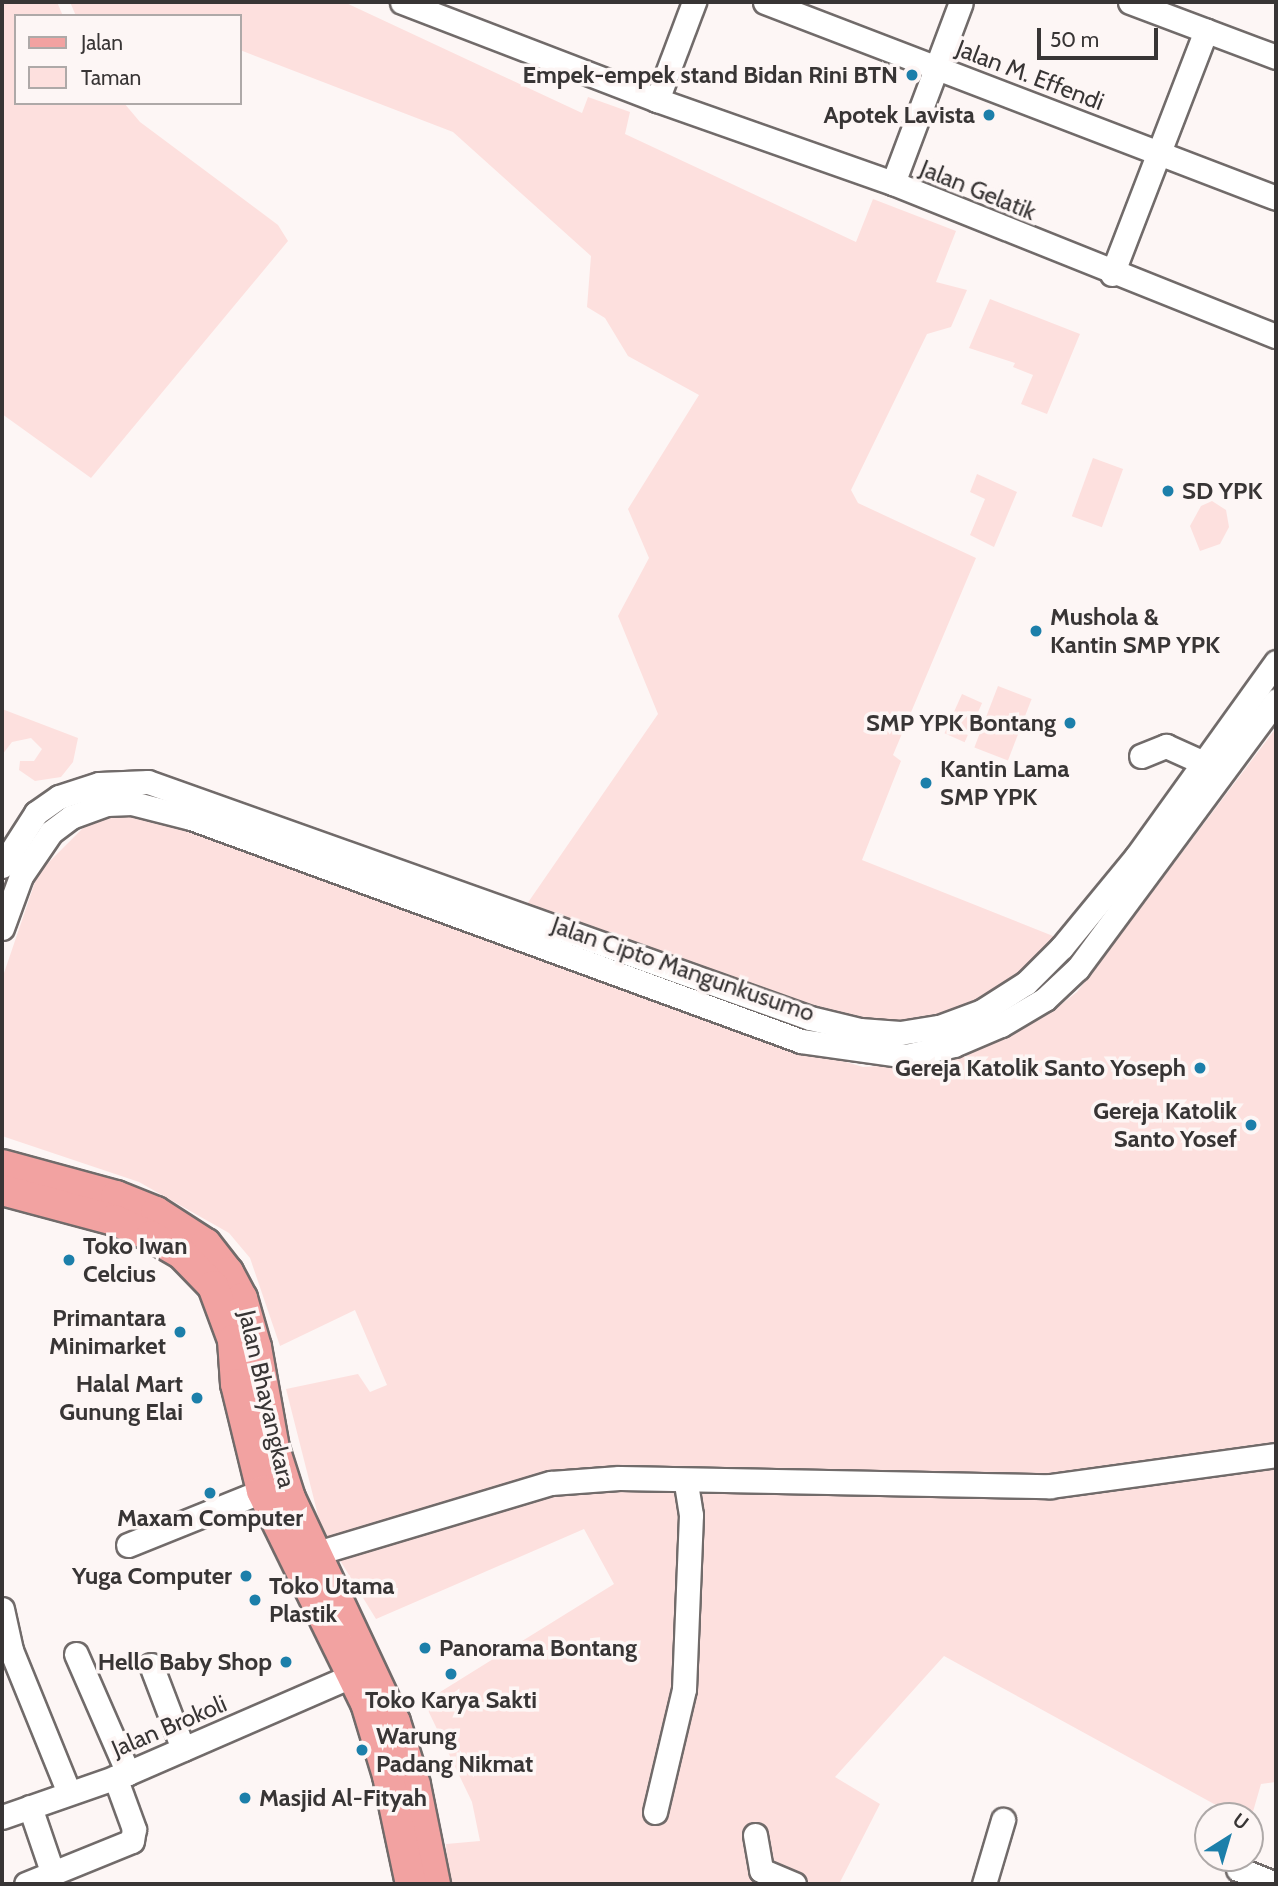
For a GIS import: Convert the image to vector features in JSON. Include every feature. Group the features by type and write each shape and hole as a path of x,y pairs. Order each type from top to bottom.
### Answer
{"main road":[{"name":"Jalan Bhayangkara","path":"2,1165 116,1196 181,1226 206,1244 242,1298 256,1347 274,1448 290,1498 395,1722 415,1785 435,1884"},
{"name":"Jalan Bhayangkara","path":"2,1190 114,1220 161,1242 204,1272 226,1311 236,1384 262,1491 353,1675 388,1776 411,1884"}],"street":[{"name":"Jalan Gelatik","path":"402,2 657,100 893,183 1112,274 1276,335"},
{"path":"657,100 694,2"},
{"name":"Jalan M. Effendi","path":"765,2 1276,198"},
{"path":"893,183 961,2"},
{"path":"1130,2 1276,57"},
{"path":"1112,274 1206,31"},
{"name":"Jalan Cipto Mangunkusumo","path":"2,866 36,813 59,797 99,784 148,782 810,1018 900,1033 939,1027 1003,999 1053,956 1136,857 1276,662"},
{"name":"Jalan Cipto Mangunkusumo","path":"2,928 21,876 51,832 71,817 107,804 132,803 191,818 802,1041 906,1056 954,1045 1045,999 1078,968 1276,700"},
{"path":"1141,757 1166,746 1204,762"},
{"path":"585,964 594,939"},
{"path":"317,1553 551,1483 619,1478 686,1482 1050,1486 1276,1455"},
{"path":"655,1812 684,1689 691,1515 686,1482"},
{"path":"128,1545 262,1491"},
{"path":"2,1609 11,1650 69,1793"},
{"path":"26,1884 132,1841 134,1829 122,1775 76,1654"},
{"path":"151,1665 183,1749"},
{"name":"Jalan Brokoli","path":"2,1817 122,1775 353,1675"},
{"path":"30,1807 53,1874"},
{"path":"984,1884 1003,1819"},
{"path":"755,1835 761,1870 794,1884"},
{"path":"1246,1872 1276,1884"}],"green space":[{"path":"2,2 57,2 62,14 14,14 14,105 126,105 140,122 278,225 288,241 91,478 2,414"},
{"path":"70,2 344,2 582,113 588,97 630,112 625,134 856,242 873,199 956,231 936,282 967,290 951,327 927,334 851,490 858,503 976,558 893,755 901,761 862,860 1058,938 1007,983 960,1008 904,1025 862,1024 668,959 527,904 658,714 618,616 649,558 628,509 699,395 628,356 605,318 587,307 591,256 453,132 242,51 242,14 75,14"},
{"path":"990,299 1080,334 1047,414 1021,404 1033,375 1013,367 1015,363 969,348"},
{"path":"1093,458 1123,469 1102,527 1072,516"},
{"path":"977,474 1017,492 994,547 970,535 985,499 970,492"},
{"path":"1212,501 1226,510 1229,527 1220,544 1200,551 1190,526 1201,506"},
{"path":"998,686 1032,699 1008,761 974,748"},
{"path":"962,694 982,703 965,742 945,733"},
{"path":"2,709 78,738 73,762 61,777 35,781 19,770 20,761 34,761 42,749 31,738 12,742 2,755"},
{"path":"1276,728 1276,1782 1261,1784 1256,1802 1210,1802 944,1656 835,1777 880,1804 839,1884 448,1884 446,1844 480,1841 472,1802 424,1702 614,1584 584,1529 376,1619 322,1531 286,1389 358,1374 370,1392 387,1385 355,1310 280,1346 250,1258 229,1233 139,1182 2,1136 2,979 38,873 93,818 131,807 238,850 768,1039 863,1067 913,1064 979,1047 1054,1010 1077,992"}],"place":[{"name":"Empek-empek stand Bidan Rini BTN","path":"912,75"},
{"name":"Apotek Lavista","path":"989,115"},
{"name":"SD YPK","path":"1168,491"},
{"name":"Mushola & Kantin SMP YPK","path":"1036,631"},
{"name":"SMP YPK Bontang","path":"1070,723"},
{"name":"Kantin Lama SMP YPK","path":"926,783"},
{"name":"Gereja Katolik Santo Yoseph","path":"1200,1068"},
{"name":"Gereja Katolik Santo Yosef","path":"1251,1125"},
{"name":"Toko Iwan Celcius","path":"69,1260"},
{"name":"Primantara Minimarket","path":"180,1332"},
{"name":"Halal Mart Gunung Elai","path":"197,1398"},
{"name":"Maxam Computer","path":"210,1493"},
{"name":"Yuga Computer","path":"246,1576"},
{"name":"Toko Utama Plastik","path":"255,1600"},
{"name":"Panorama Bontang","path":"425,1648"},
{"name":"Hello Baby Shop","path":"286,1662"},
{"name":"Toko Karya Sakti","path":"451,1674"},
{"name":"Warung Padang Nikmat","path":"362,1750"},
{"name":"Masjid Al-Fityah","path":"245,1798"}]}
